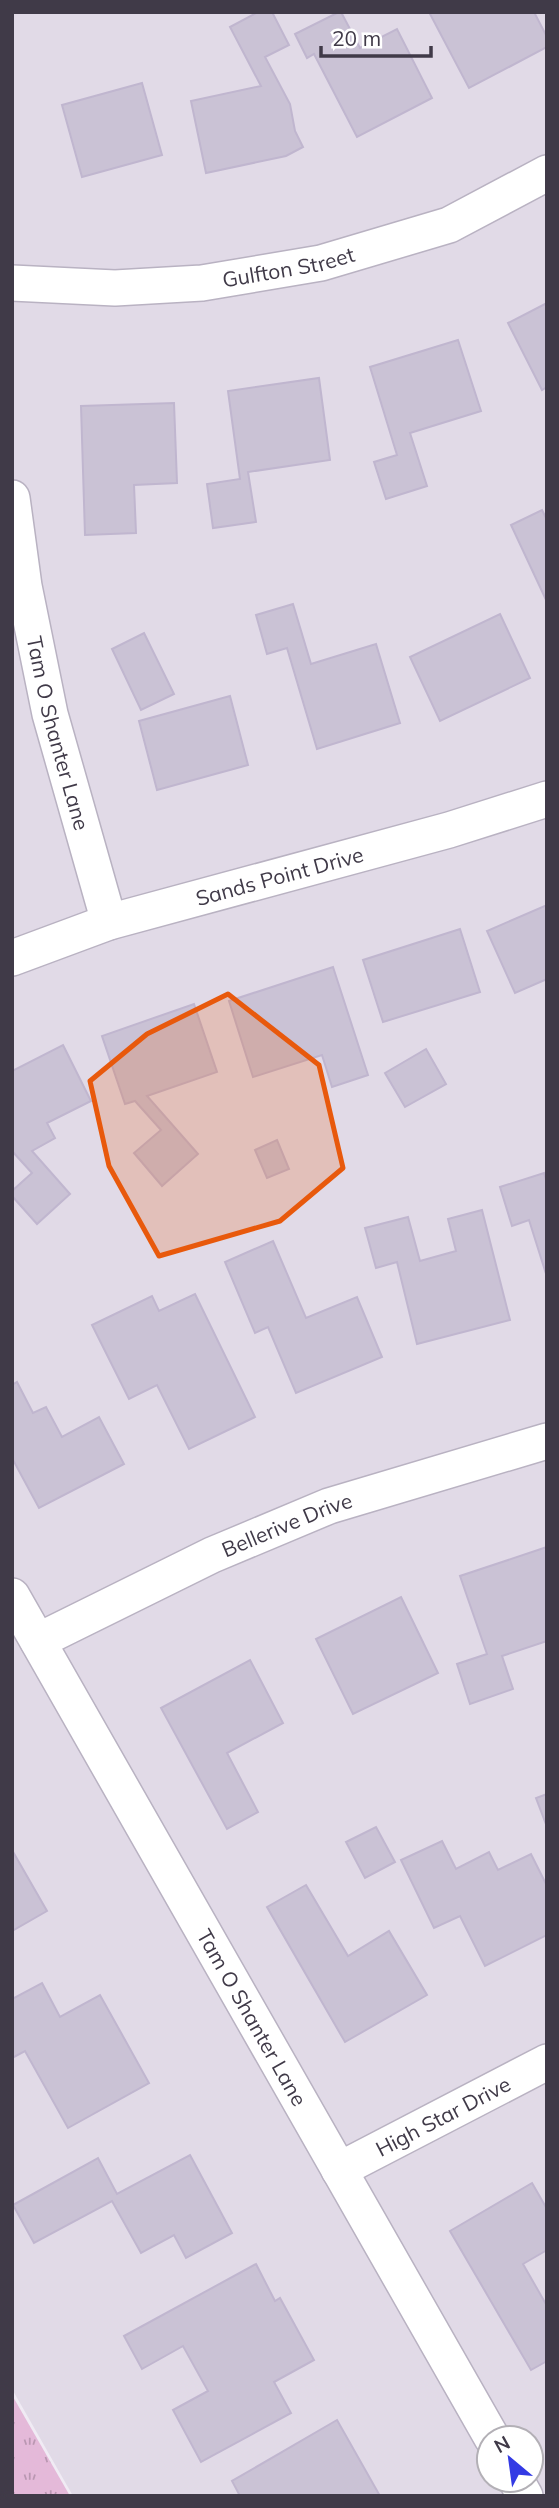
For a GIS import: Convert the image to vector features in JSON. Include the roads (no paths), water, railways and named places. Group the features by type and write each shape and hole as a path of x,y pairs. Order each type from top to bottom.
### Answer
{"street":[{"name":"Gulfton Street","path":"12,283 115,288 202,283 321,263 449,225 547,173"},
{"name":"Tam O Shanter Lane","path":"12,498 24,586 50,714 109,922"},
{"name":"Sands Point Drive","path":"12,958 109,922 449,831 547,799"},
{"name":"Bellerive Drive","path":"38,1641 212,1555 328,1506 547,1441"},
{"name":"Tam O Shanter Lane","path":"12,1596 484,2424"},
{"name":"High Star Drive","path":"339,2170 547,2062"}]}
